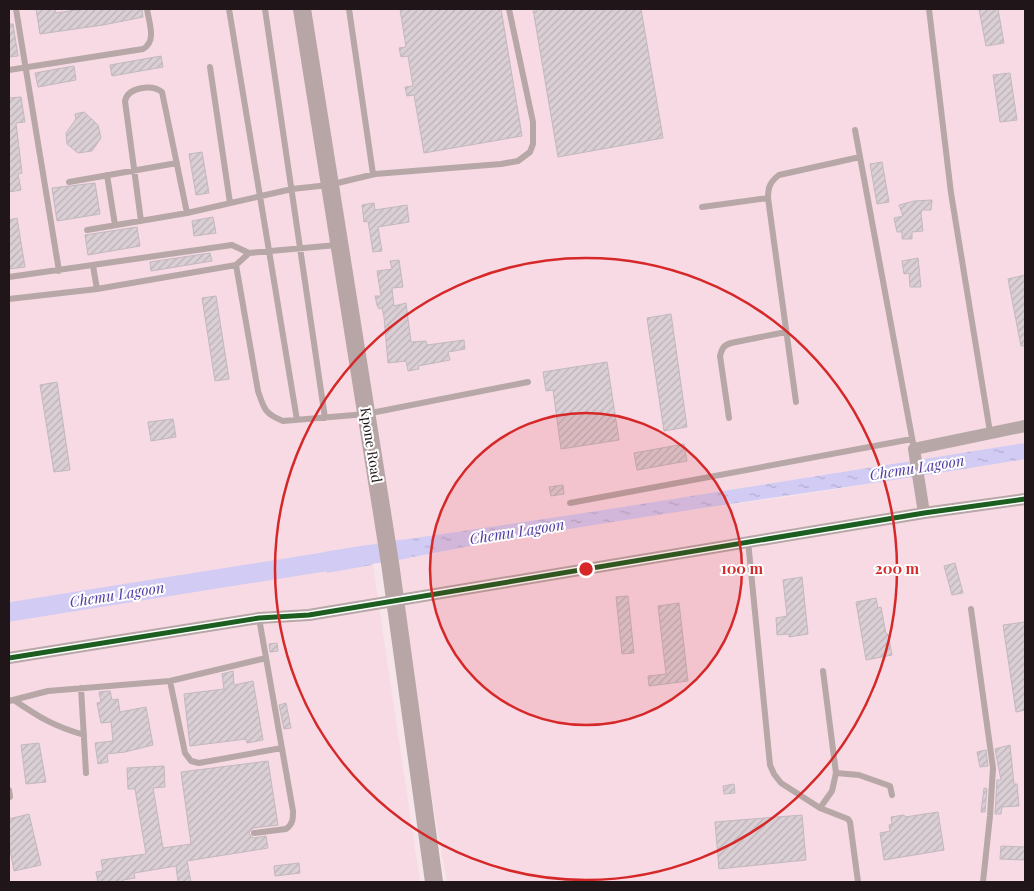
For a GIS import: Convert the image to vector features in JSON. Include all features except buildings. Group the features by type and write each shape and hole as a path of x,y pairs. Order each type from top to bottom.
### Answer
{"main road":[{"name":"Kpone Road","path":"302,9 390,564 434,882"}],"street":[{"path":"924,513 914,450 990,432 1025,426"},
{"path":"9,658 259,618 309,615 924,513 1025,499"}],"lane":[{"path":"16,9 59,270"},
{"path":"9,70 143,50 148,46 152,36 147,9"},
{"path":"229,9 297,420"},
{"path":"265,9 292,189 298,249 325,418"},
{"path":"349,9 373,174"},
{"path":"87,230 187,213 292,189 329,185 373,174 518,161 530,152 534,144 533,122 509,9"},
{"path":"929,9 951,193 990,432"},
{"path":"210,67 230,203"},
{"path":"141,221 125,101 126,95 131,91 153,88 162,92 187,213"},
{"path":"570,504 914,450 855,130"},
{"path":"796,402 768,188 772,180 779,175 860,158"},
{"path":"69,182 177,163"},
{"path":"107,175 115,225"},
{"path":"702,206 768,198"},
{"path":"9,277 232,246 249,253 339,245"},
{"path":"9,299 97,289 236,265 249,253"},
{"path":"236,265 258,391 263,406 272,416 283,420 297,420 366,414 528,382"},
{"path":"94,266 97,289"},
{"path":"729,418 720,356 722,349 725,345 731,343 786,332"},
{"path":"748,542 770,765 781,783 820,808 845,817 850,822 858,882"},
{"path":"971,609 993,768 992,797 983,882"},
{"path":"254,833 286,829 293,820 259,618"},
{"path":"11,700 48,691 170,681 266,658"},
{"path":"820,808 832,791 836,773 823,671"},
{"path":"170,681 185,753 191,761 199,763 282,748"},
{"path":"81,688 86,774"},
{"path":"11,700 59,728 84,735"},
{"path":"836,773 859,775 890,786 892,795"},
{"path":"9,790 10,797"}],"shaded area":[{"path":"9,9 1025,9 1025,443 370,545 420,882 9,882"},
{"path":"1025,459 1025,882 447,882 421,737 398,560 591,524 793,496"}],"water":[{"path":"1025,443 1025,459 554,531 398,560 395,541"},
{"path":"368,545 372,565 327,573 324,552"}],"waterway":[{"name":"Chemu Lagoon","path":"9,612 405,549"}],"cycle path":[{"path":"9,658 259,618 309,615 924,513 1025,499"}]}
